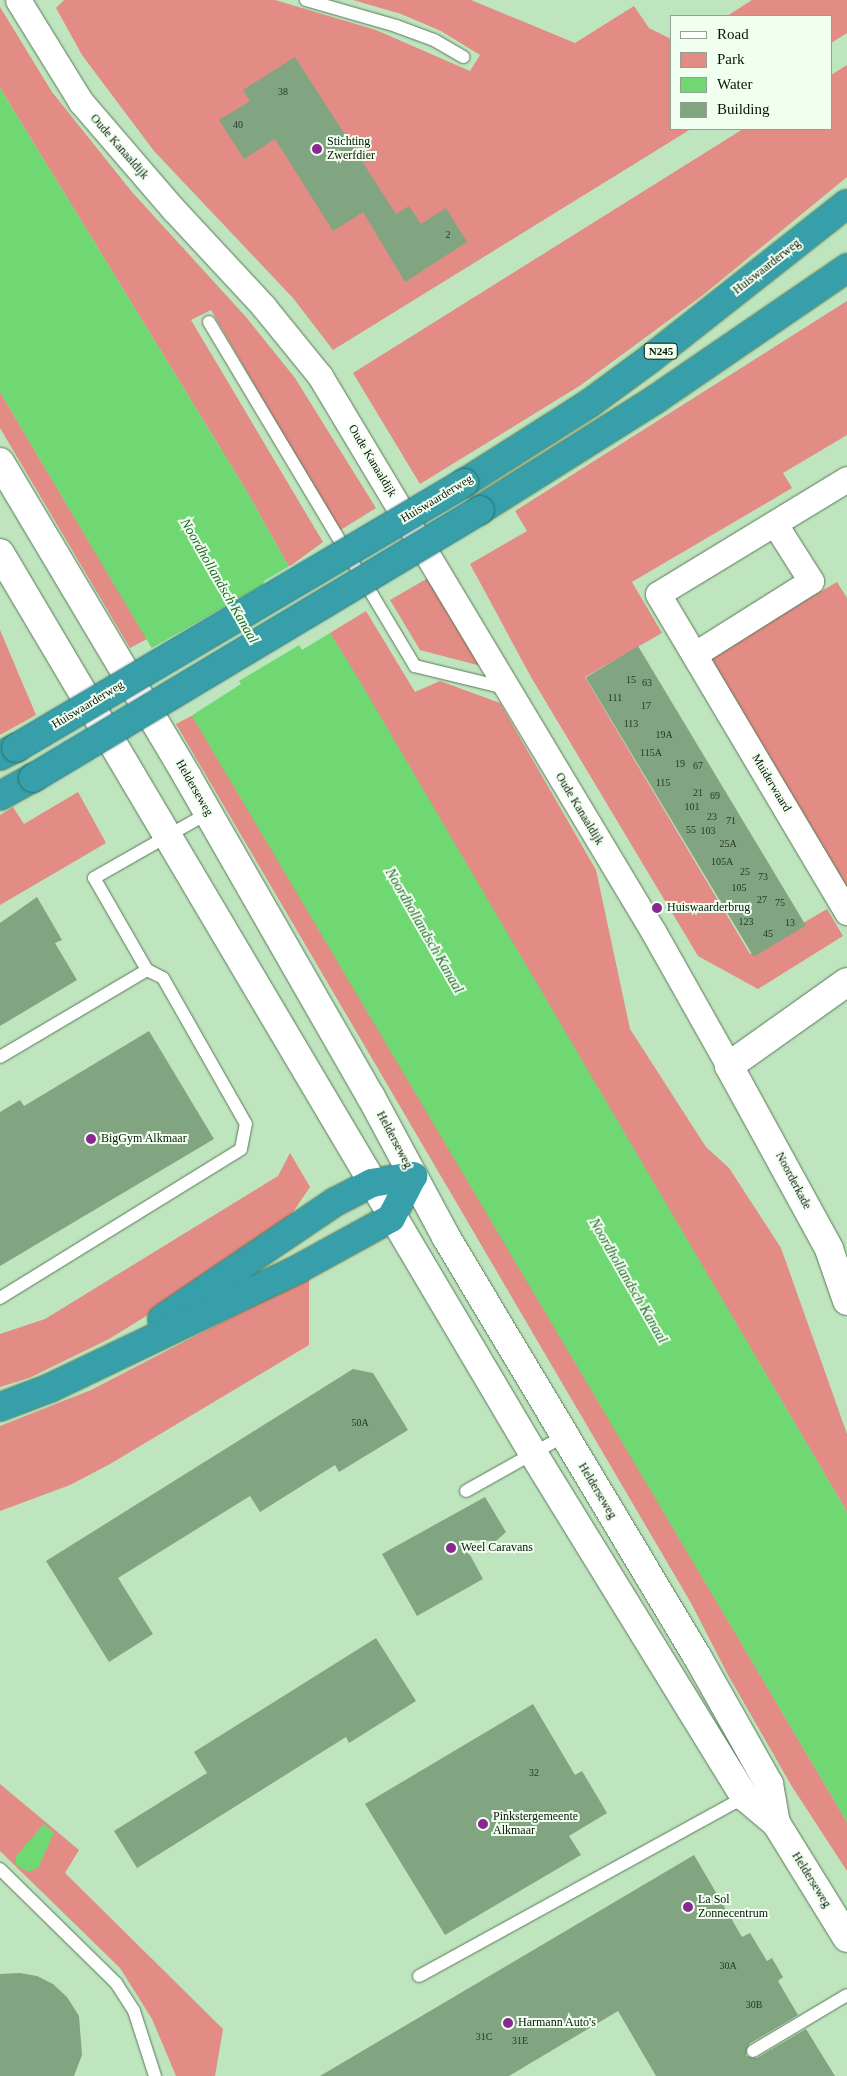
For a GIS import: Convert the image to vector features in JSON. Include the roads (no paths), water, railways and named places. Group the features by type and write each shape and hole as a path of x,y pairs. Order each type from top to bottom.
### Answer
{"highway":[{"name":"Huiswaarderweg","path":"8,752 464,483 621,380 847,204"},
{"path":"0,796 480,510 656,399 847,268"},
{"path":"96,1366 278,1237 372,1183 413,1176"},
{"path":"0,1407 96,1366 300,1268 391,1218 413,1176"}],"main road":[{"name":"Helderseweg","path":"0,462 208,813 413,1176 769,1784 776,1823"},
{"name":"Helderseweg","path":"0,553 391,1218 532,1453 745,1797 776,1823 847,1938"},
{"path":"729,1066 847,982"},
{"name":"Noorderkade","path":"729,1066 829,1249 847,1301"}],"street":[{"name":"Oude Kanaaldijk","path":"18,0 80,102 264,307 320,376 442,575 505,688 653,932 729,1066"},
{"name":"Muiderwaard","path":"847,479 658,594 847,912"},
{"path":"695,654 811,581 775,524"}],"lane":[{"path":"306,0 415,33 464,57"},
{"path":"209,322 415,666 505,688"},
{"path":"0,1298 241,1149 246,1124 163,978 147,970 94,878 208,813"},
{"path":"0,1057 147,970"},
{"path":"466,1491 564,1436"},
{"path":"419,1976 769,1784"},
{"path":"0,1869 116,1983 134,2011 155,2076"},
{"path":"753,2051 847,1995"}],"water":[{"name":"Noordhollandsch Kanaal","path":"0,88 246,490 289,567 263,582 302,650 330,633 847,1512 847,1822 0,392"},
{"path":"44,1824 54,1833 38,1868 28,1872 16,1865 16,1856"}],"place":[{"name":"Stichting Zwerfdier","path":"317,149"},
{"name":"Huiswaarderbrug","path":"657,908"},
{"name":"BigGym Alkmaar","path":"91,1139"},
{"name":"Weel Caravans","path":"451,1548"},
{"name":"Pinkstergemeente Alkmaar","path":"483,1824"},
{"name":"La Sol Zonnecentrum","path":"688,1907"},
{"name":"Harmann Auto's","path":"508,2023"}]}
